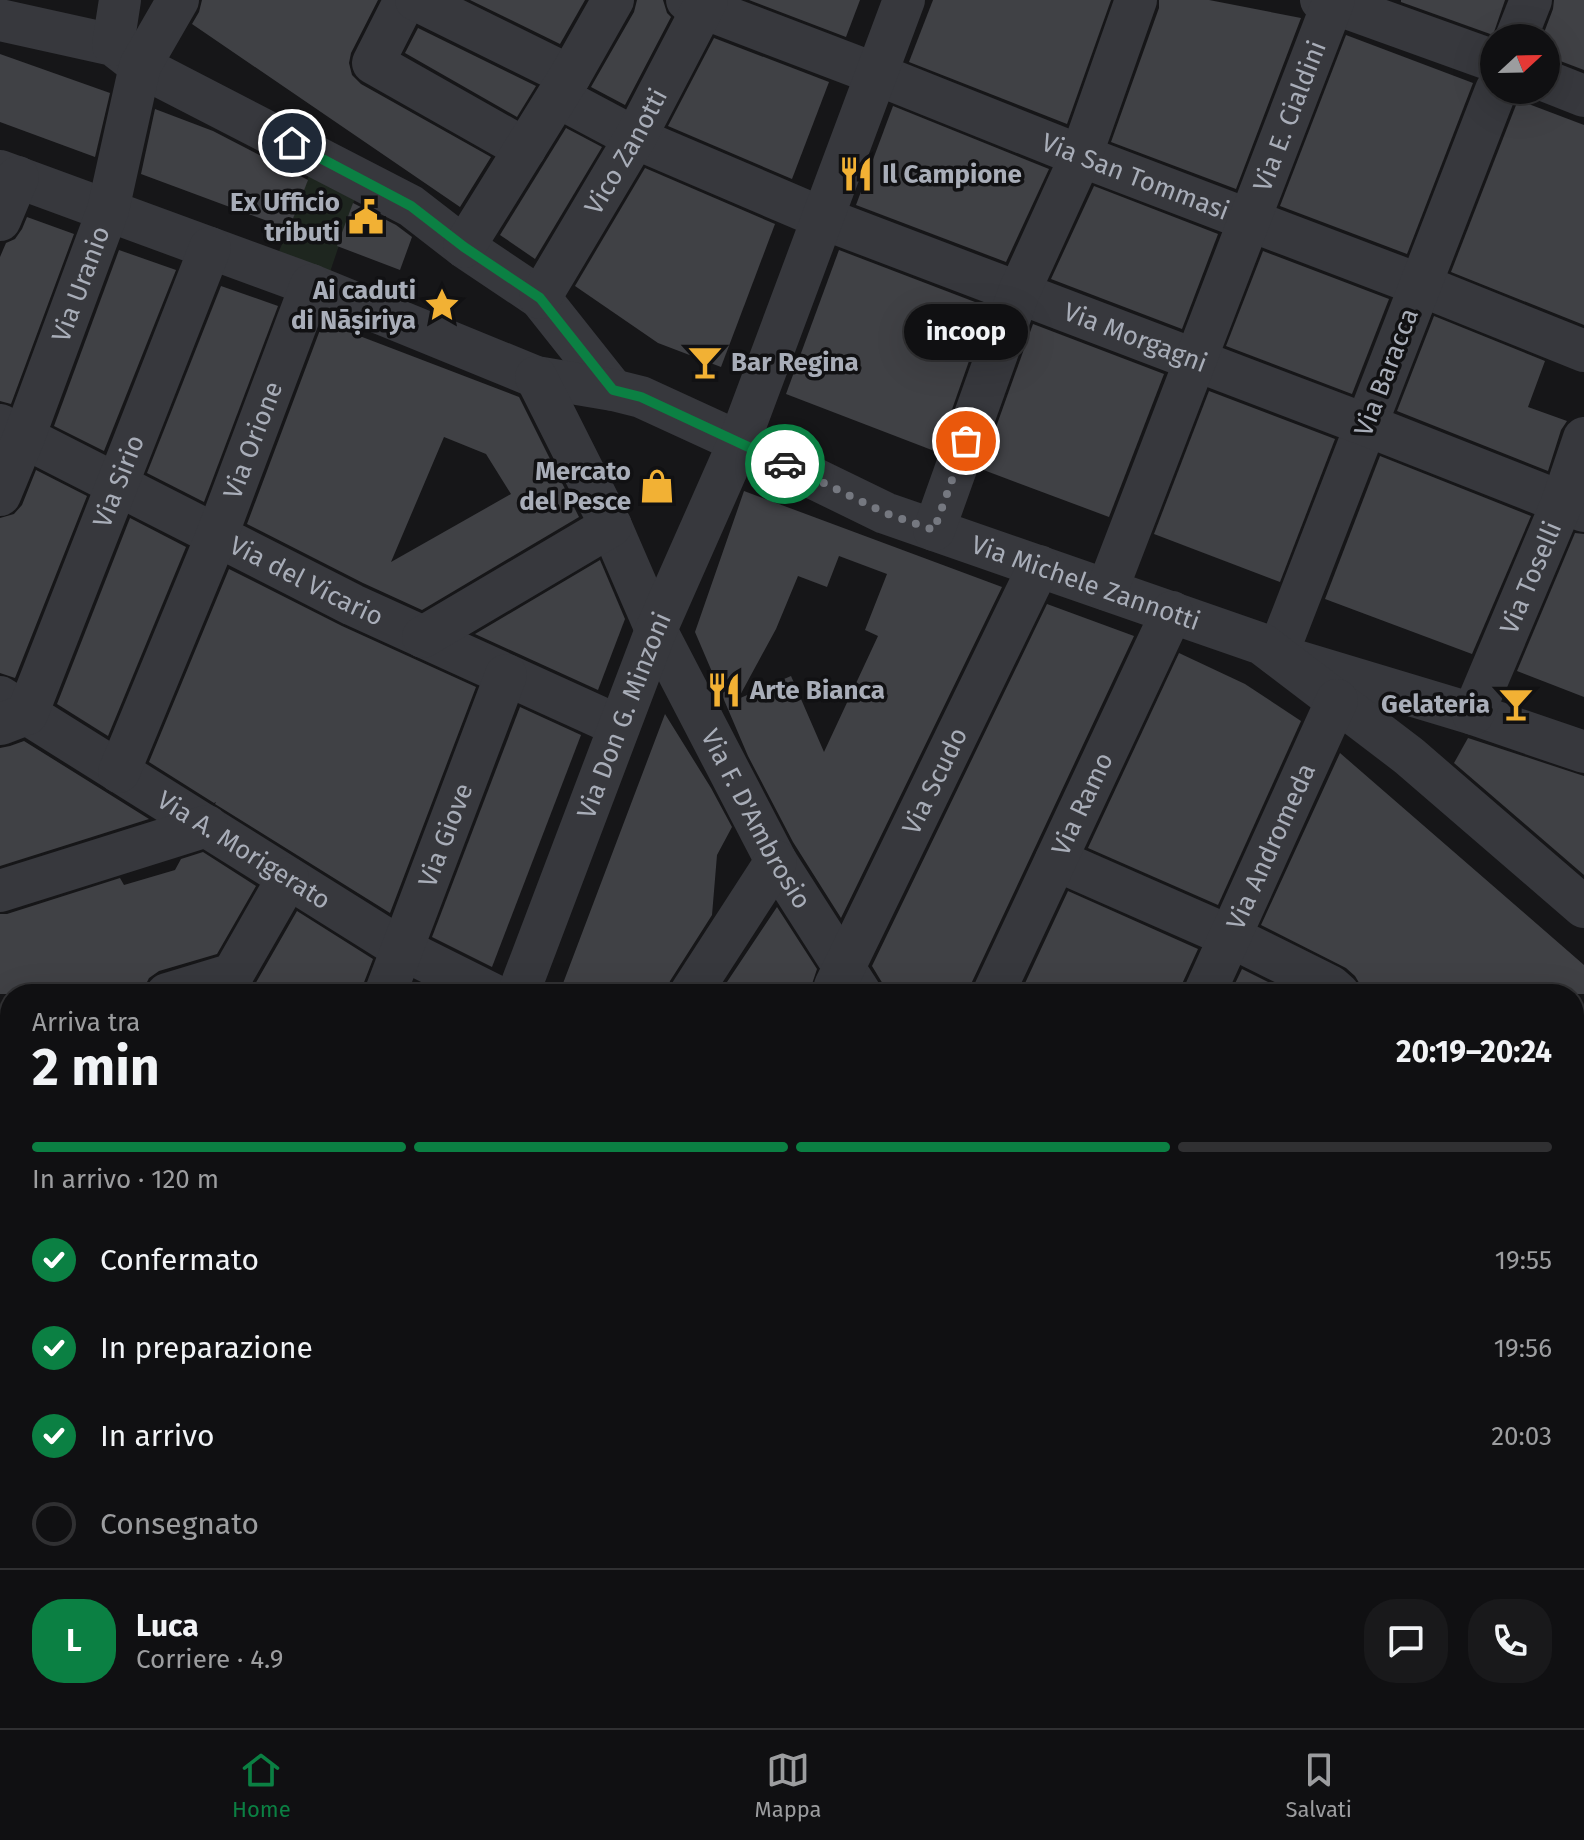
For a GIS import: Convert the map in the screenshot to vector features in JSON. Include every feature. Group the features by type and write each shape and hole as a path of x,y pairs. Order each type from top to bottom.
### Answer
{"street":[{"path":"120,0 127,55"},
{"path":"127,55 178,0"},
{"path":"405,0 373,63 525,149"},
{"name":"Via Morgagni","path":"416,0 564,86 635,138 822,218 1573,507"},
{"path":"464,247 564,86 613,0"},
{"name":"Via Don G. Minzoni","path":"522,984 656,630 739,442 904,0"},
{"path":"934,530 1019,292 1081,156 1136,0"},
{"path":"1522,24 1531,0"},
{"path":"1329,1 1480,56"},
{"name":"Via E. Cialdini","path":"1107,590 1329,1"},
{"name":"Via San Tommasi","path":"699,3 1081,156 1584,351"},
{"name":"Vico Zanotti","path":"540,298 635,138 699,3"},
{"path":"0,20 127,55 411,206 464,247 540,298 613,390"},
{"name":"Via Uranio","path":"0,495 12,431 108,210 127,55"},
{"path":"1560,87 1584,96"},
{"name":"Via Baracca","path":"1277,655 1491,104"},
{"path":"0,220 9,174"},
{"name":"Via Michele Zannotti","path":"9,174 311,285 536,377 641,397 885,513 1262,644 1409,756 1584,907"},
{"name":"Via Sirio","path":"9,712 117,485 210,248"},
{"name":"Via Orione","path":"119,772 217,535 311,285"},
{"name":"Via F. D'Ambrosio","path":"536,377 611,526 656,630 776,861 845,984"},
{"name":"Via del Vicario","path":"12,431 353,605 619,726"},
{"name":"Via Toselli","path":"1473,714 1573,507 1584,438"},
{"path":"423,637 611,526"},
{"name":"Via Scudo","path":"845,984 1039,566"},
{"name":"Via Ramo","path":"998,984 1172,612"},
{"name":"Via Michele Zannotti","path":"1277,655 1473,714 1584,752"},
{"name":"Via Giove","path":"389,984 506,675"},
{"name":"Via Andromeda","path":"1209,984 1337,700"},
{"name":"Via A. Morigerato","path":"9,712 119,772 402,949 472,984"},
{"path":"0,891 207,826"},
{"path":"1056,860 1231,937 1326,984"},
{"path":"696,984 776,861"},
{"path":"200,984 233,974 288,878"}],"shaded area":[{"path":"312,167 355,198 328,278 279,251"}],"building":[{"path":"202,0 378,0 351,53 349,63 352,75 361,84 491,157 460,207 192,24"},
{"path":"470,0 585,0 560,44"},
{"path":"637,0 663,0 671,17 625,105 591,87 634,12"},
{"path":"749,0 860,0 846,37"},
{"path":"933,0 1111,0 1067,124 909,62"},
{"path":"1159,0 1209,0 1301,18 1236,189 1111,142 1159,8"},
{"path":"1505,0 1497,24 1480,24 1480,30 1401,2"},
{"path":"1554,0 1584,0 1584,70 1560,61 1560,24 1547,24"},
{"path":"418,28 536,86 517,117 405,53"},
{"path":"1346,35 1473,83 1407,254 1280,206"},
{"path":"714,38 829,82 792,179 668,126"},
{"path":"0,54 110,93 95,157 0,122"},
{"path":"1516,104 1529,104 1584,125 1584,325 1451,272"},
{"path":"893,106 1049,169 1006,262 856,205"},
{"path":"155,109 213,131 308,180 289,229 141,174"},
{"path":"566,128 602,147 535,259 500,235"},
{"path":"645,168 775,224 721,367 658,343 575,286"},
{"path":"1094,186 1218,234 1182,329 1051,279"},
{"name":"Ex Ufficio tributi","path":"353,203 396,225 412,237 400,270 337,246"},
{"path":"27,217 74,234 11,404 0,401 0,257 6,243 15,239"},
{"path":"119,250 176,270 104,451 54,426"},
{"path":"839,250 988,307 937,452 786,394"},
{"path":"1263,251 1389,299 1352,394 1226,346"},
{"path":"221,286 278,306 204,502 147,473"},
{"path":"1434,316 1545,361 1528,407 1567,421 1561,430 1548,471 1397,411"},
{"path":"323,322 519,397 579,517 422,610 247,524","holes":["444,437 486,454 511,494 391,562"]},
{"path":"1033,324 1164,374 1109,517 981,469"},
{"path":"1209,391 1335,439 1280,582 1154,534"},
{"path":"1380,456 1531,516 1472,654 1325,599"},
{"path":"36,470 87,496 15,678 0,673 0,518 14,514 22,505"},
{"path":"744,491 1002,587 841,918 793,842 748,756 695,632","holes":["839,556 887,574 865,630 878,636 824,752 791,676 738,699 776,629 798,576 827,587"]},
{"path":"130,518 186,547 108,736 57,704"},
{"path":"1575,533 1584,534 1584,697 1517,671"},
{"path":"600,560 625,619 598,690 475,634"},
{"path":"229,569 342,626 476,687 390,913 149,762"},
{"path":"1047,604 1134,636 971,984 883,984 872,966"},
{"path":"1179,653 1245,684 1301,721 1218,905 1088,848"},
{"path":"520,707 581,735 492,967 432,937"},
{"path":"665,714 732,827 717,855 712,915 669,984 563,984"},
{"path":"1468,738 1584,776 1584,875 1454,763"},
{"path":"24,741 149,819 0,866 0,748"},
{"path":"1340,753 1584,965 1584,984 1360,984 1346,968 1261,925"},
{"path":"203,852 256,886 217,954 159,971 146,984 0,984 0,914 120,878 124,885 175,870 181,859"},
{"path":"1068,891 1198,949 1182,984 1025,984"},
{"path":"777,907 817,969 812,984 726,984"},
{"path":"297,911 373,959 363,984 255,984"},
{"path":"1242,969 1272,984 1235,984"}],"way so far":[{"path":"785,464 885,513 934,530 966,441"}],"place":[{"name":"Il Campione","path":"856,174"},
{"name":"Ex Ufficio tributi","path":"366,217"},
{"name":"Ai caduti di Nāṣiriya","path":"442,305"},
{"name":"Bar Regina","path":"705,362"},
{"name":"incoop","path":"966,441"},
{"name":"Mercato del Pesce","path":"657,486"},
{"name":"Arte Bianca","path":"724,690"},
{"name":"Gelateria","path":"1516,704"}],"route":[{"path":"292,143 411,206 464,247 540,298 613,390 641,397 785,464"}]}
